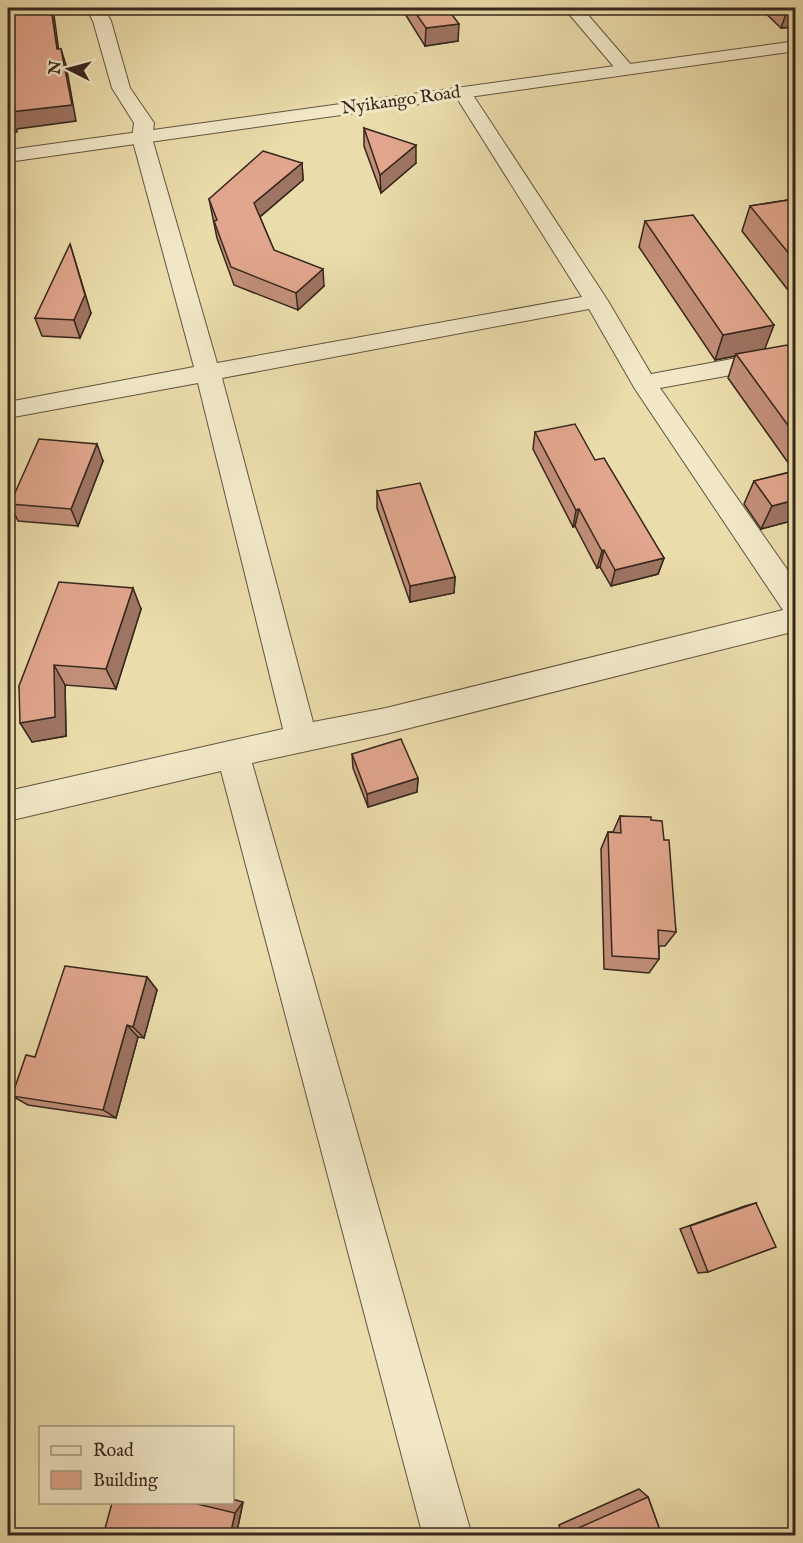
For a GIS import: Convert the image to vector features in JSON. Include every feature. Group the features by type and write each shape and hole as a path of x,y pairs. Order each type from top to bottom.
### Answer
{"street":[{"path":"95,8 102,21 121,88 144,123 142,138 208,373 301,738"},
{"path":"573,8 626,70"},
{"name":"Nyikango Road","path":"8,156 795,46"},
{"path":"462,93 596,301 644,382 795,606"},
{"path":"8,410 596,301"},
{"path":"644,382 795,355"},
{"path":"8,806 301,738 386,722 795,619"},
{"path":"233,754 448,1536"}],"building":[{"path":"8,8 51,8 57,49 61,49 72,105 11,112 12,116 8,116"},
{"path":"412,8 447,8 459,24 426,28"},
{"path":"783,8 795,8 795,10 787,11"},
{"path":"364,128 416,145 380,175"},
{"path":"263,151 302,163 254,203 274,250 323,269 296,293 231,267 214,221 217,220 209,199"},
{"path":"795,199 795,261 750,206"},
{"path":"693,215 774,325 723,335 645,221"},
{"path":"70,244 85,295 74,320 35,318"},
{"path":"787,345 795,356 795,435 736,354"},
{"path":"575,424 595,460 604,458 664,558 615,570 604,550 602,551 579,509 576,510 535,432"},
{"path":"39,439 97,444 71,509 10,504"},
{"path":"795,471 795,500 772,506 754,481"},
{"path":"420,483 455,577 410,586 377,491"},
{"path":"59,582 133,588 106,669 54,665 55,717 20,723 19,686"},
{"path":"401,739 418,778 367,794 352,754"},
{"path":"620,816 651,817 651,820 662,821 664,840 669,840 676,932 658,930 659,959 612,956 608,832 621,833"},
{"path":"65,966 147,977 133,1027 127,1025 103,1110 12,1096 26,1055 35,1057"},
{"path":"756,1203 776,1247 708,1272 690,1226"},
{"path":"648,1497 662,1536 565,1536 565,1534"},
{"path":"112,1504 197,1504 235,1513 230,1536 103,1536"}]}
